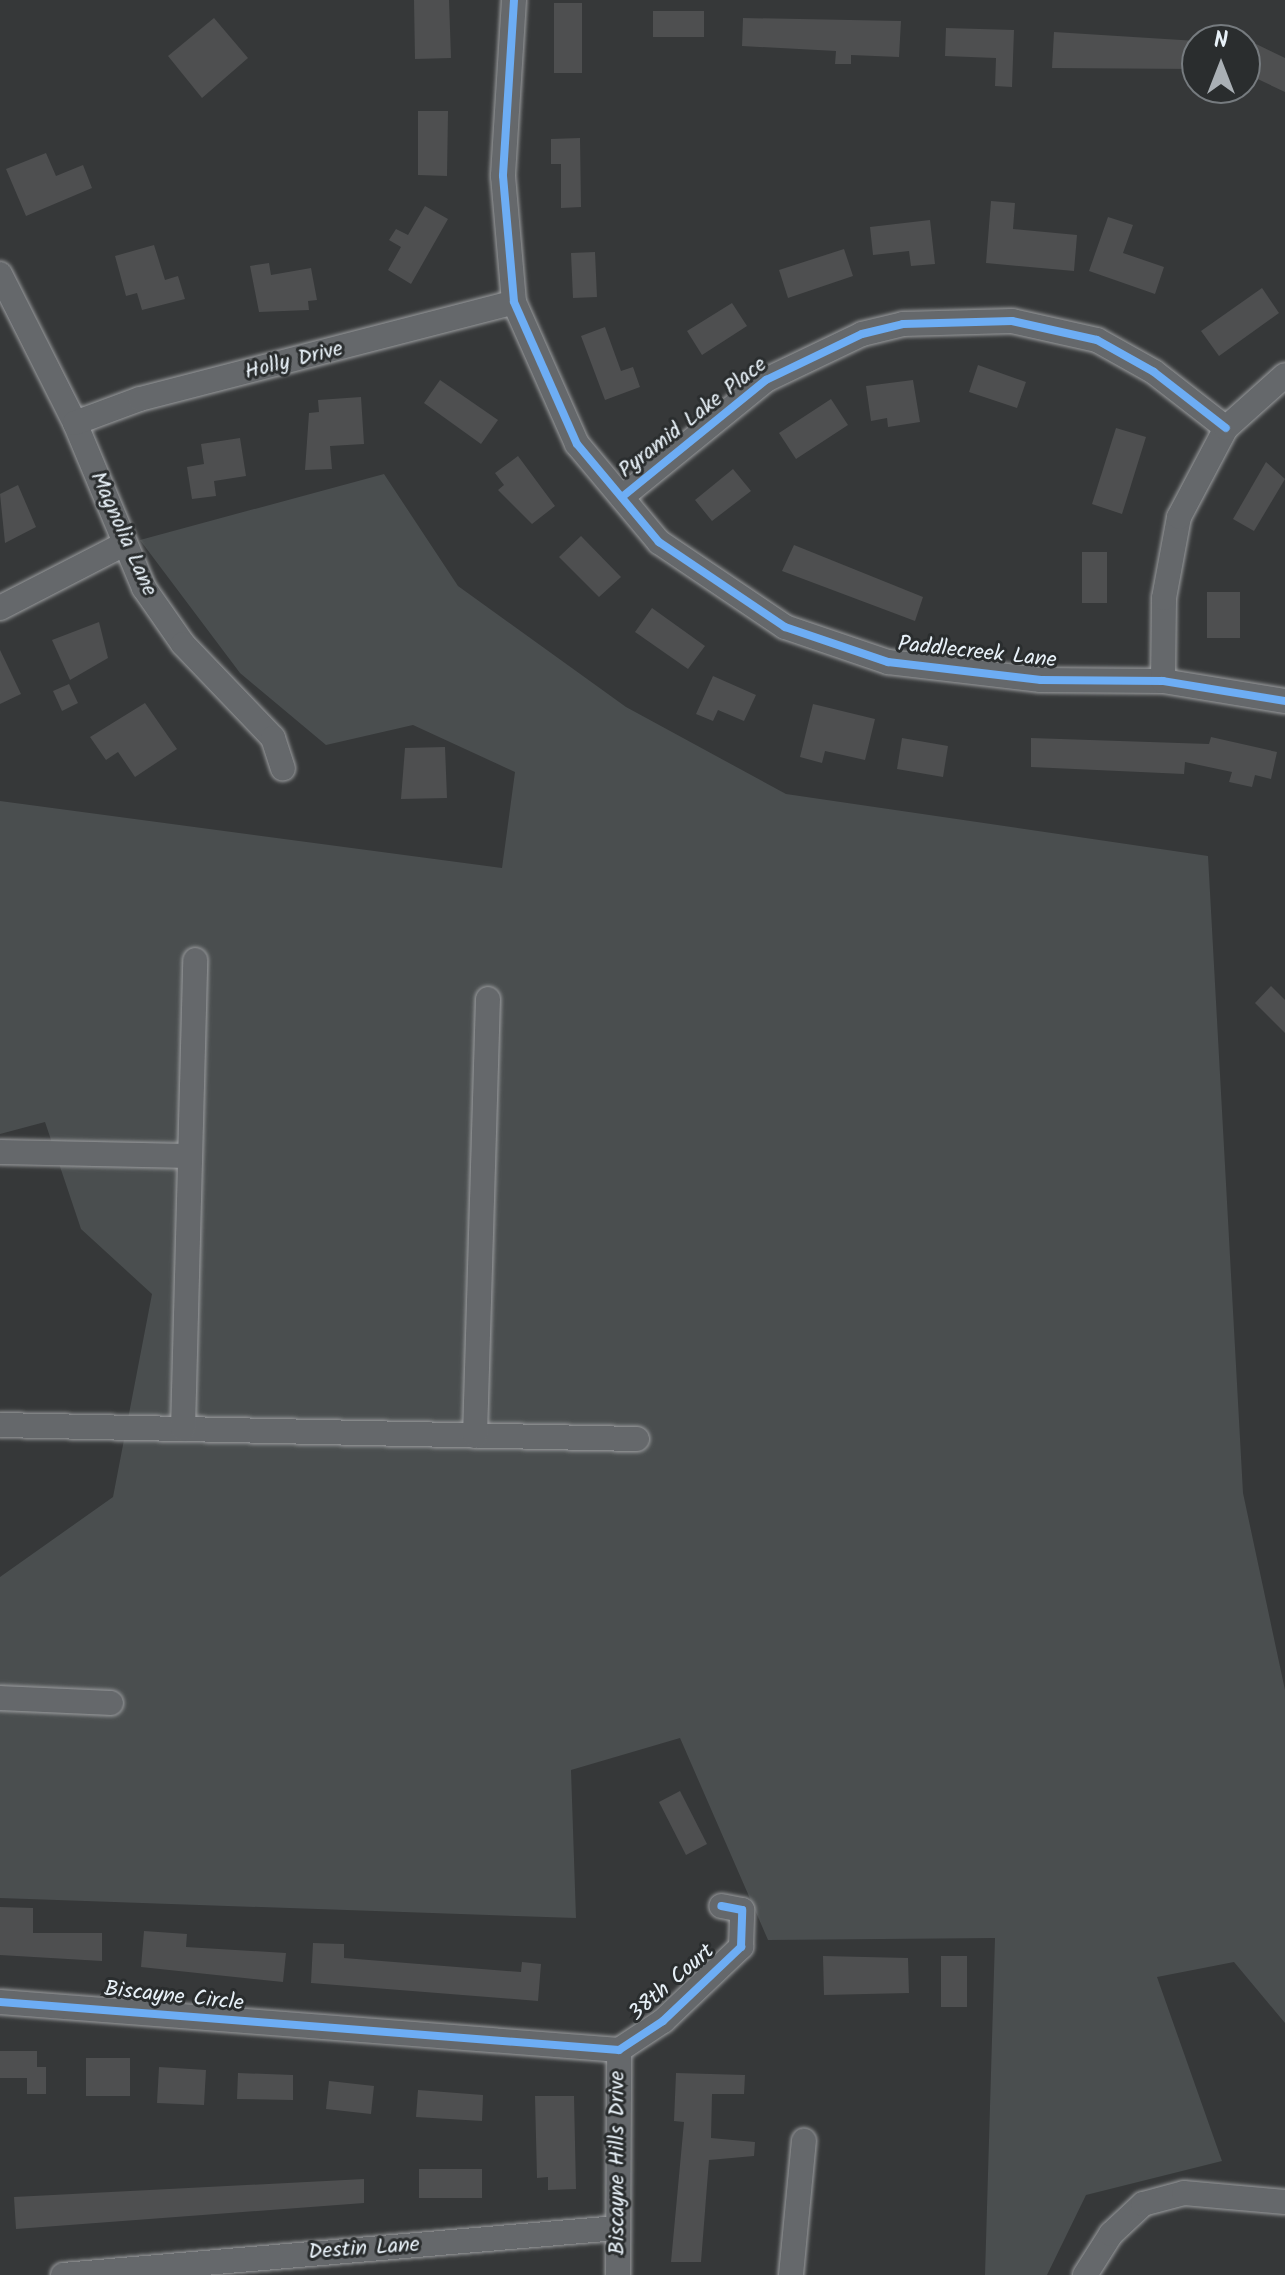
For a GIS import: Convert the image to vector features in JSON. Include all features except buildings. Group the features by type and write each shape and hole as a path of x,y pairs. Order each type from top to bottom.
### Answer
{"street":[{"name":"Paddlecreek Lane","path":"514,0 503,176 514,302 577,444 675,556 747,606 825,643 888,662 974,675 1163,681 1285,701"},
{"name":"Magnolia Lane","path":"0,274 75,423 124,544 183,644 273,738 283,768"},
{"name":"Holly Drive","path":"75,423 140,399 514,302"},
{"name":"Pyramid Lake Place","path":"622,497 766,380 832,346 903,324 1012,321 1097,340 1154,372 1226,428"},
{"path":"1163,681 1164,598 1179,517 1226,428 1285,375"},
{"path":"0,608 124,544"},
{"path":"183,1429 195,960"},
{"path":"475,1436 488,999"},
{"path":"0,1152 189,1156"},
{"path":"0,1425 637,1439"},
{"path":"0,1698 111,1703"},
{"name":"38th Court","path":"619,2050 663,2021 741,1947 742,1910 721,1906"},
{"name":"Biscayne Circle","path":"0,2002 46,2003 299,2028 619,2050"},
{"name":"Biscayne Hills Drive","path":"618,2275 619,2050"},
{"path":"791,2275 804,2141"},
{"path":"1085,2275 1111,2234 1143,2204 1184,2193 1285,2202"},
{"name":"Destin Lane","path":"63,2275 617,2228"}],"shaded area":[{"path":"384,474 458,586 626,707 786,794 1208,856 1243,1493 1285,1690 1285,2023 1234,1962 1157,1977 1222,2161 1086,2195 1047,2275 985,2275 995,1938 768,1940 680,1738 571,1770 576,1918 0,1898 0,1577 113,1497 152,1294 81,1229 45,1122 0,1134 0,801 502,868 515,772 413,725 326,745 240,673 140,540"}],"cycle path":[{"path":"514,0 503,176 514,302 577,444 659,542 785,627 888,662 1041,680 1163,681 1285,701"},
{"path":"622,497 766,380 862,334 903,324 1012,321 1097,340 1154,372 1226,428"},
{"path":"0,2002 619,2050 663,2021 741,1947 742,1910 721,1906"}]}
